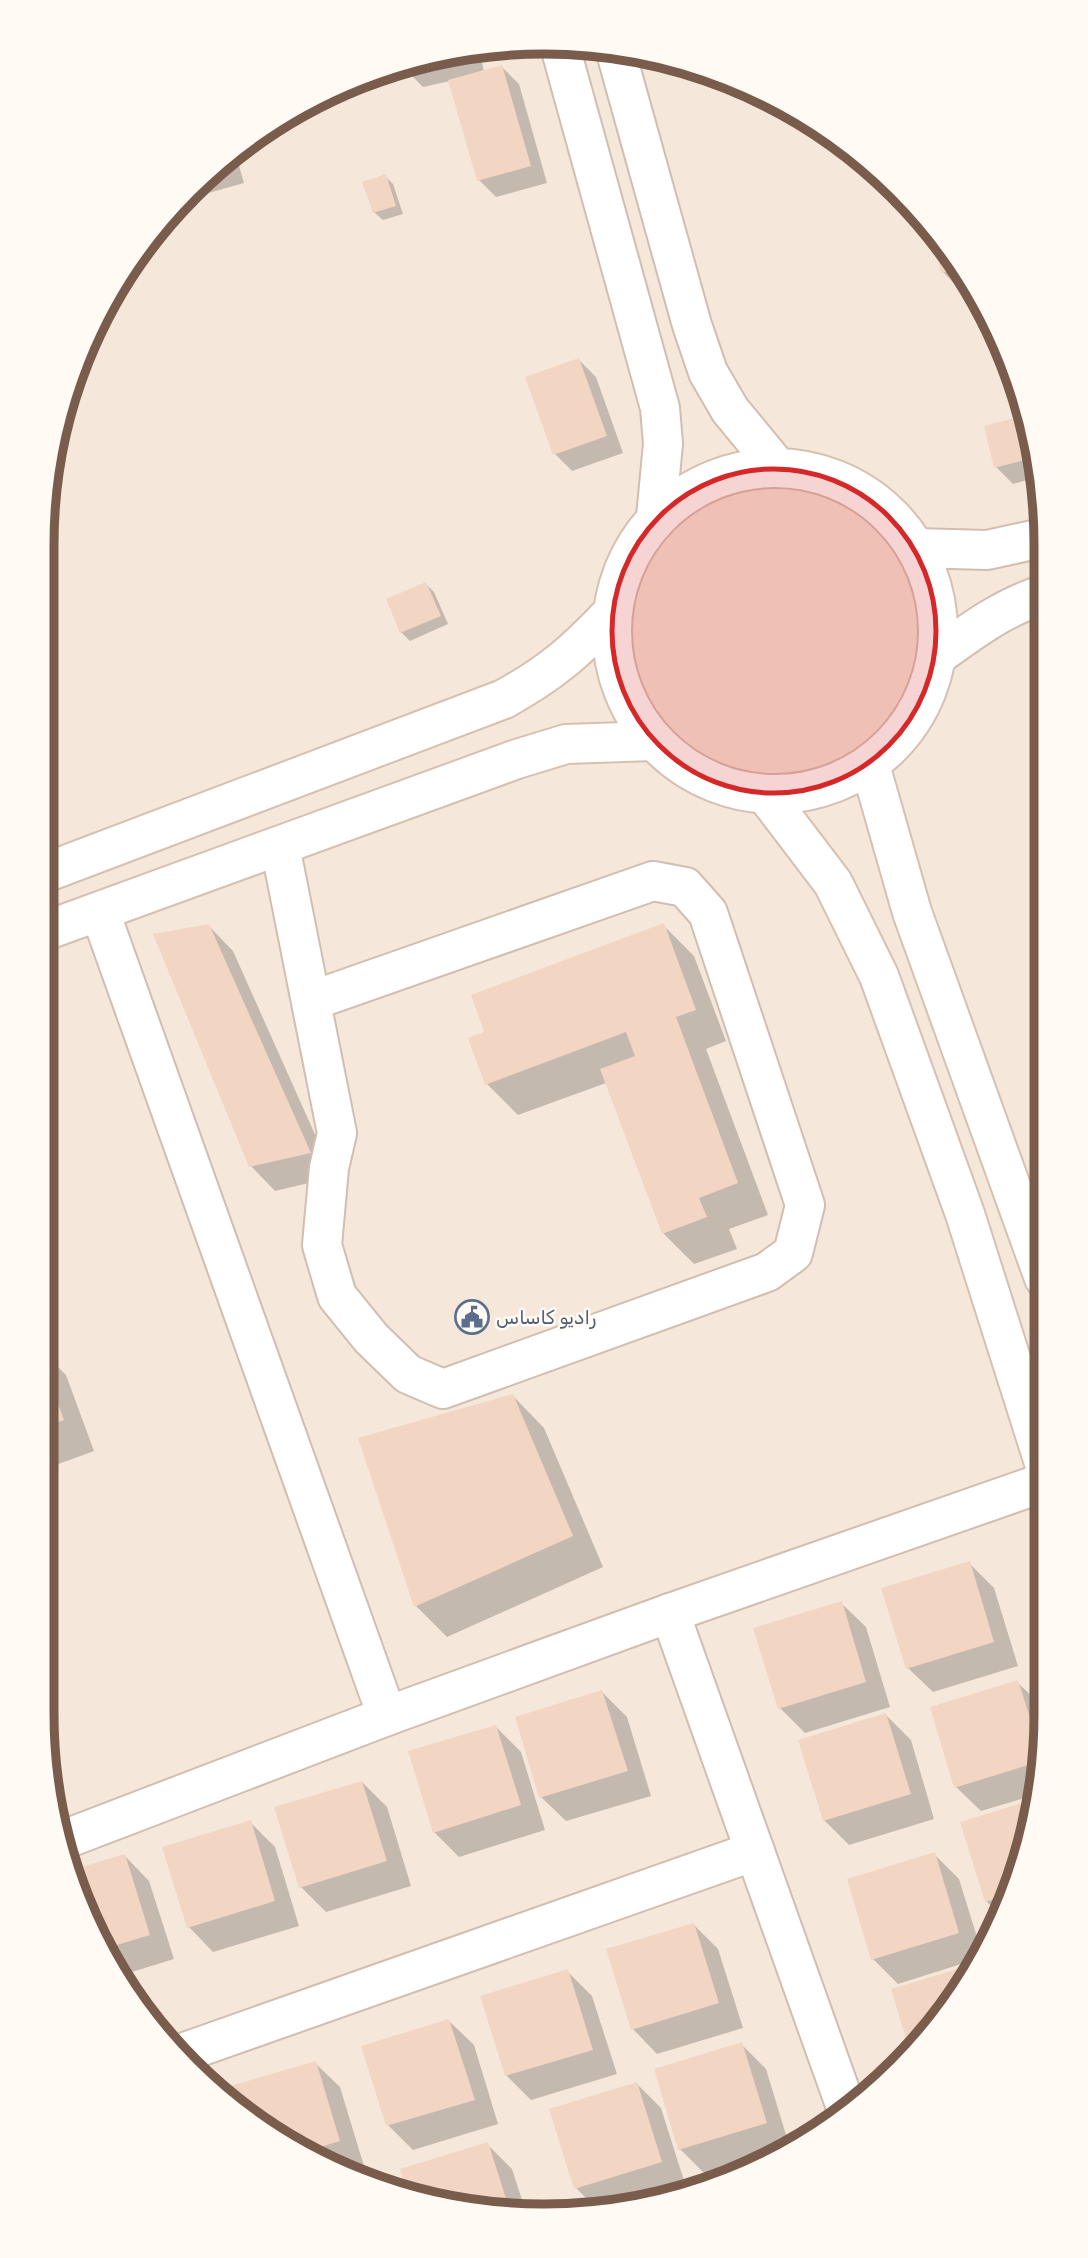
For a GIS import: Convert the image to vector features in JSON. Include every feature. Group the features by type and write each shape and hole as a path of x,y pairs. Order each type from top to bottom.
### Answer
{"street":[{"path":"562,55 660,408 663,444 656,517"},
{"path":"618,60 692,325 708,372 730,410 777,467"},
{"path":"777,467 832,478 880,506 916,548 931,582 938,618 937,656 919,708 901,736 870,765 838,783 803,793 766,795 705,779 653,741 627,703 613,660 611,614 626,562 656,517 711,480 777,467"},
{"path":"916,548 987,550 1034,540"},
{"path":"937,656 1017,603 1034,598"},
{"path":"54,869 504,699 538,680 572,654 611,614"},
{"path":"54,928 517,759 566,744 653,741"},
{"path":"870,765 912,912 1034,1250"},
{"path":"766,795 833,883 879,976 965,1214 1034,1431"},
{"path":"280,846 337,1133 329,1168 323,1245 337,1296 371,1338 408,1374 443,1389 767,1272 793,1252 805,1205 708,913 685,887 653,881 311,1001"},
{"path":"100,912 387,1716"},
{"path":"70,1837 387,1716 1034,1486"},
{"path":"670,1614 844,2101"},
{"path":"189,2051 755,1851"}],"highlighted area":[{"path":"777,467 832,478 880,506 916,548 938,618 937,656 924,698 901,735 870,765 838,783 766,795 705,779 653,741 627,703 613,660 611,614 626,562 656,517 711,479"}],"shaded area":[{"path":"512,55 608,58 701,80 761,105 842,155 890,198 933,246 968,299 996,357 1017,417 1030,480 1034,544 1034,1714 1030,1778 1008,1871 983,1931 933,2012 867,2082 842,2103 789,2138 701,2178 640,2194 576,2203 480,2200 387,2178 299,2138 246,2103 176,2037 155,2012 120,1959 92,1901 71,1841 58,1778 55,1746 54,544 58,480 80,387 120,299 155,246 176,221 246,155 327,105 387,80 417,71 480,58"}],"building":[{"path":"502,65 531,166 477,181 448,80"},
{"path":"386,174 396,206 373,213 362,182"},
{"path":"936,250 950,271 941,273"},
{"path":"579,358 607,436 553,455 525,377"},
{"path":"1017,417 1026,460 994,468 984,426"},
{"path":"426,582 441,616 400,633 386,599"},
{"path":"664,923 696,1010 676,1017 738,1183 699,1198 707,1217 662,1234 600,1069 635,1056 626,1032 485,1085 468,1038 484,1032 471,995"},
{"path":"209,924 311,1153 249,1167 153,934"},
{"path":"54,1393 64,1420 54,1424"},
{"path":"513,1394 573,1536 414,1607 358,1438"},
{"path":"970,1561 994,1642 906,1669 881,1588"},
{"path":"842,1601 866,1682 778,1709 753,1628"},
{"path":"1018,1680 1034,1729 1031,1764 954,1788 930,1707"},
{"path":"602,1690 628,1771 539,1798 515,1717"},
{"path":"886,1713 911,1794 823,1821 798,1740"},
{"path":"496,1725 521,1805 433,1833 408,1751"},
{"path":"362,1781 387,1861 299,1888 274,1807"},
{"path":"1026,1802 1017,1841 997,1898 985,1902 960,1822"},
{"path":"251,1820 275,1901 187,1928 162,1847"},
{"path":"935,1852 959,1933 871,1960 847,1879"},
{"path":"125,1854 150,1935 113,1946 79,1868"},
{"path":"694,1923 719,2003 631,2030 606,1949"},
{"path":"963,1968 933,2012 907,2042 891,1989"},
{"path":"568,1969 593,2050 505,2076 480,1996"},
{"path":"449,2019 475,2100 386,2126 361,2046"},
{"path":"742,2042 767,2123 678,2150 654,2069"},
{"path":"316,2061 340,2141 317,2148 272,2121 227,2087"},
{"path":"637,2082 662,2162 574,2189 549,2109"},
{"path":"488,2142 507,2203 448,2194 404,2183 400,2169"}],"place":[{"name":"راديو كاساس","path":"472,1317"}]}
